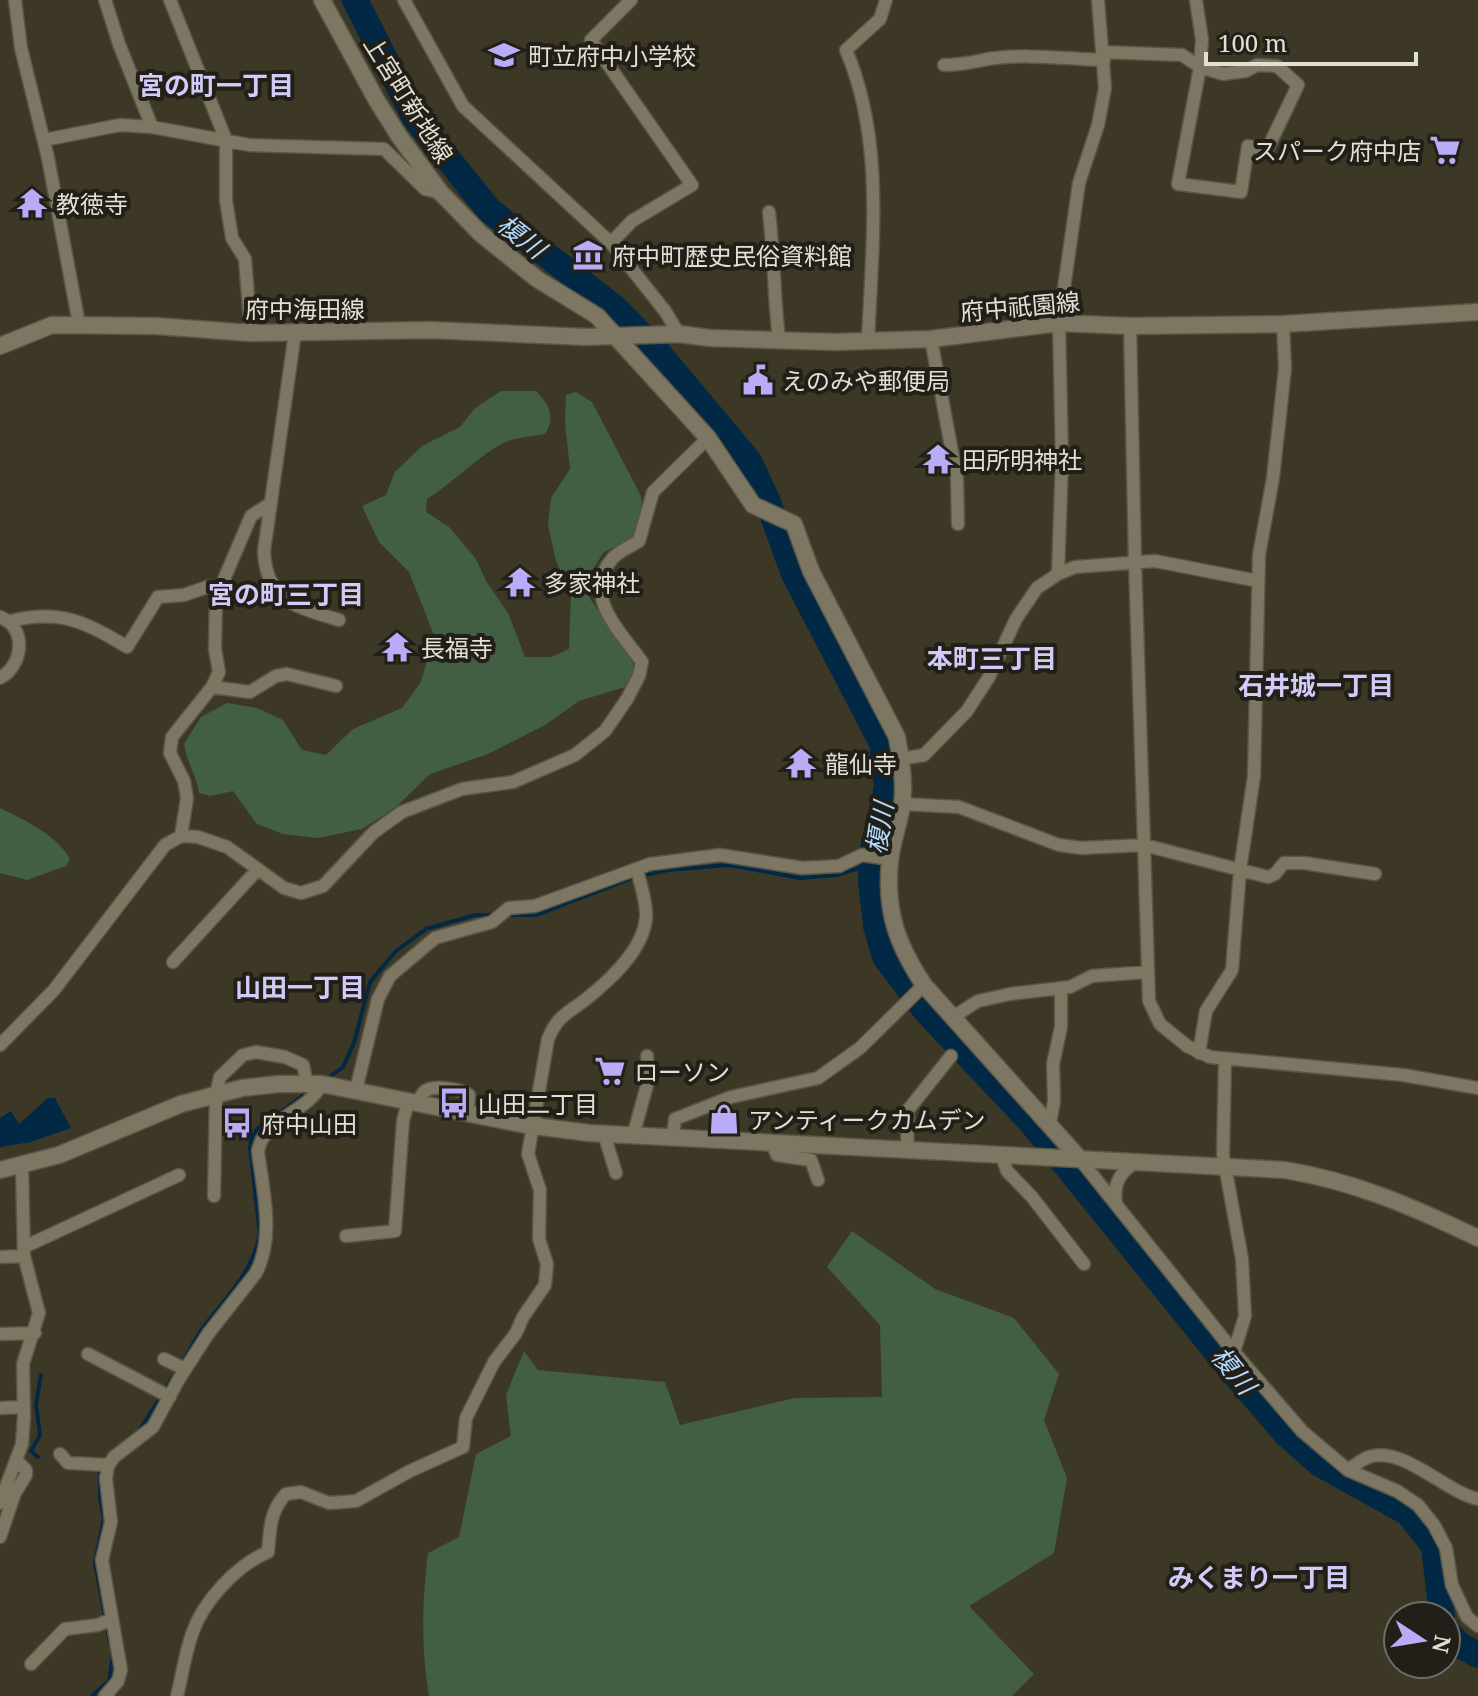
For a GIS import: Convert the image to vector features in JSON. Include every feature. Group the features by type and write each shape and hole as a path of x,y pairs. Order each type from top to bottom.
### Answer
{"street":[{"path":"15,0 21,48 44,140 79,324"},
{"path":"105,0 152,127"},
{"path":"170,0 226,140 226,200 232,238 245,259 251,333"},
{"name":"上宮町新地線","path":"322,0 384,113 441,193 481,234 537,279 623,336 708,438 753,505 794,524 811,571 897,737 902,804 890,859 889,889 893,922 904,955 924,985 1050,1123 1075,1158"},
{"path":"404,0 463,106 611,243 665,311 679,334"},
{"path":"611,243 632,221 692,185 591,40 631,0"},
{"path":"868,341 874,185 865,114 846,50 880,19 886,0"},
{"path":"1058,574 1062,460 1059,323 1079,183 1101,113 1105,88 1098,0"},
{"path":"944,65 967,66 988,59 1182,55 1200,67 1223,74 1246,71 1257,65 1277,66 1298,85 1267,150 1248,146 1241,192 1178,184 1200,67 1202,40 1196,0"},
{"path":"44,140 120,125 152,127 249,145 384,149 425,189 441,193"},
{"path":"769,212 779,340"},
{"name":"府中祇園線","path":"623,336 679,334 710,338 868,341 931,339 1059,323 1130,326 1283,324 1478,312"},
{"name":"府中海田線","path":"1,341 52,325 79,324 251,333 430,330 623,336"},
{"path":"1199,1053 1206,1011 1232,970 1240,870 1254,776 1259,555 1273,478 1285,368 1283,324"},
{"path":"1130,326 1149,1001 1160,1024 1199,1053 1225,1059 1403,1075 1478,1088"},
{"path":"295,333 264,551 265,571 272,588 305,610 339,620"},
{"path":"931,339 957,479 958,524"},
{"path":"0,1045 54,990 165,845 181,836 198,837 227,847 284,888 301,893 323,886 374,832 402,812 462,789 513,782 575,755 605,731 627,699 639,676 642,662 605,610 599,596 601,576 614,557 639,541 653,492 708,438"},
{"path":"181,836 187,798 184,781 170,753 172,737 212,687 219,672 215,649 216,598 251,516 271,503"},
{"path":"901,759 924,755 967,711 989,677 1016,619 1037,588 1058,574 1075,567 1155,561 1258,581"},
{"path":"6,619 71,618 96,627 127,647 158,597 184,595 207,587 221,588"},
{"path":"0,678 10,672 19,654 18,633 6,619"},
{"path":"212,687 250,692 276,676 287,674 336,686"},
{"path":"902,804 959,807 1059,845 1082,848 1144,845 1268,877 1284,863 1304,863 1375,874"},
{"path":"356,1090 378,999 390,976 435,938 492,922 509,908 535,906 650,864 720,855 803,868 839,866 862,855 890,859"},
{"path":"173,962 258,869"},
{"path":"177,1696 193,1631 201,1616 240,1567 268,1552 272,1516 277,1503 286,1494 301,1492 329,1503 356,1501 410,1471 463,1447 466,1418 494,1362 545,1285 547,1264 539,1239 540,1190 528,1154 548,1039 555,1021 598,990 630,955 642,936 646,916 637,869"},
{"path":"953,1017 978,1001 1070,987 1092,976 1148,972"},
{"path":"673,1138 675,1119 731,1097 818,1078 860,1048 924,985"},
{"path":"1050,1123 1054,1101 1053,1064 1061,1027 1061,988"},
{"path":"105,1696 118,1681 121,1670 102,1560 111,1522 106,1478 108,1465 153,1427 165,1394 261,1264 267,1233 258,1151 260,1142 271,1128 311,1101 314,1084 303,1065 285,1057 256,1052 243,1055 220,1077 216,1094 214,1196"},
{"path":"633,1136 649,1078 647,1056"},
{"path":"907,1150 908,1110 951,1056"},
{"path":"1225,1059 1225,1166 1243,1274 1245,1316 1234,1352"},
{"path":"0,1170 59,1155 159,1113 216,1094 266,1085 314,1084 532,1126 604,1134 1285,1170 1344,1182 1401,1202 1478,1238"},
{"path":"346,1236 395,1231 403,1121 413,1103"},
{"path":"604,1134 616,1173"},
{"path":"772,1143 777,1155 811,1160 818,1180"},
{"path":"1001,1154 1007,1171 1032,1197 1084,1264"},
{"path":"1075,1158 1302,1431 1348,1470 1397,1491 1418,1505 1434,1525 1446,1548 1452,1585 1467,1617 1478,1626"},
{"path":"1116,1205 1115,1191 1119,1178 1128,1167 1140,1161"},
{"path":"0,1503 3,1488 17,1461 24,1431 23,1364 35,1333 38,1306 24,1252 22,1166"},
{"path":"0,1257 24,1252 179,1175"},
{"path":"0,1334 35,1333"},
{"path":"88,1354 165,1394"},
{"path":"168,1361 185,1368"},
{"path":"0,1408 24,1407"},
{"path":"60,1454 68,1463 108,1465"},
{"path":"1348,1470 1370,1456 1392,1457 1426,1472 1462,1496 1478,1499"},
{"path":"0,1537 15,1493 26,1475 26,1470 17,1461"},
{"path":"31,1664 65,1629 112,1620"}],"green space":[{"path":"501,391 536,391 550,411 545,434 515,439 496,447 427,499 426,512 449,527 476,559 486,581 508,613 525,657 552,657 569,649 571,594 556,561 548,525 551,498 570,469 565,423 566,395 576,392 592,402 641,496 643,516 634,537 603,553 589,576 590,599 632,656 634,671 625,687 579,701 545,725 488,754 430,774 395,808 362,829 318,838 283,834 257,824 233,791 210,796 199,793 184,744 201,717 227,703 257,708 283,720 302,750 326,755 353,729 402,708 421,682 434,635 409,572 379,542 362,506 386,495 395,472 422,446 460,427 475,408"},
{"path":"0,808 57,842 70,859 66,866 27,880 0,873"},
{"path":"852,1231 935,1289 1014,1318 1059,1374 1044,1420 1067,1478 1054,1553 969,1606 1034,1674 1012,1696 429,1696 423,1624 428,1553 459,1537 476,1454 511,1436 506,1395 524,1351 538,1370 665,1382 680,1425 795,1398 882,1397 880,1325 827,1267"}],"water":[{"path":"48,1098 55,1098 71,1128 31,1142 0,1147 0,1118 11,1111 19,1124"}],"waterway":[{"name":"榎川","path":"355,0 415,118 489,210 615,308 656,350 749,461 794,574 882,743 887,785 873,849 871,880 876,926 885,957 925,1010 1031,1122 1287,1435 1320,1464 1408,1513 1434,1546 1440,1600"},
{"path":"506,915 537,915 632,878 668,870 729,865 800,878 837,875 872,864"},
{"path":"325,1080 343,1067 354,1043 370,982 396,951 426,929 475,915 494,915"},
{"path":"182,1364 201,1330 240,1280 257,1247 260,1234 250,1147 252,1137 257,1129 311,1090"},
{"path":"139,1431 177,1371"},
{"path":"38,1457 31,1451 40,1435 36,1405 41,1375"},
{"path":"102,1467 100,1498 104,1519 95,1563 110,1643"},
{"name":"榎川","path":"1462,1646 1478,1655"},
{"path":"92,1696 109,1681 113,1655"}],"place":[{"name":"町立府中小学校","path":"504,55"},
{"name":"スパーク府中店","path":"1445,150"},
{"name":"教徳寺","path":"32,203"},
{"name":"府中町歴史民俗資料館","path":"588,255"},
{"name":"えのみや郵便局","path":"758,380"},
{"name":"田所明神社","path":"938,459"},
{"name":"多家神社","path":"520,582"},
{"name":"長福寺","path":"397,647"},
{"name":"龍仙寺","path":"801,763"},
{"name":"ローソン","path":"610,1071"},
{"name":"山田二丁目","path":"454,1103"},
{"name":"アンティークカムデン","path":"724,1119"},
{"name":"府中山田","path":"237,1123"}],"district":[{"name":"宮の町一丁目","path":"216,85"},
{"name":"宮の町三丁目","path":"286,594"},
{"name":"本町三丁目","path":"992,658"},
{"name":"石井城一丁目","path":"1316,685"},
{"name":"山田一丁目","path":"300,987"},
{"name":"みくまり一丁目","path":"1259,1577"}]}
